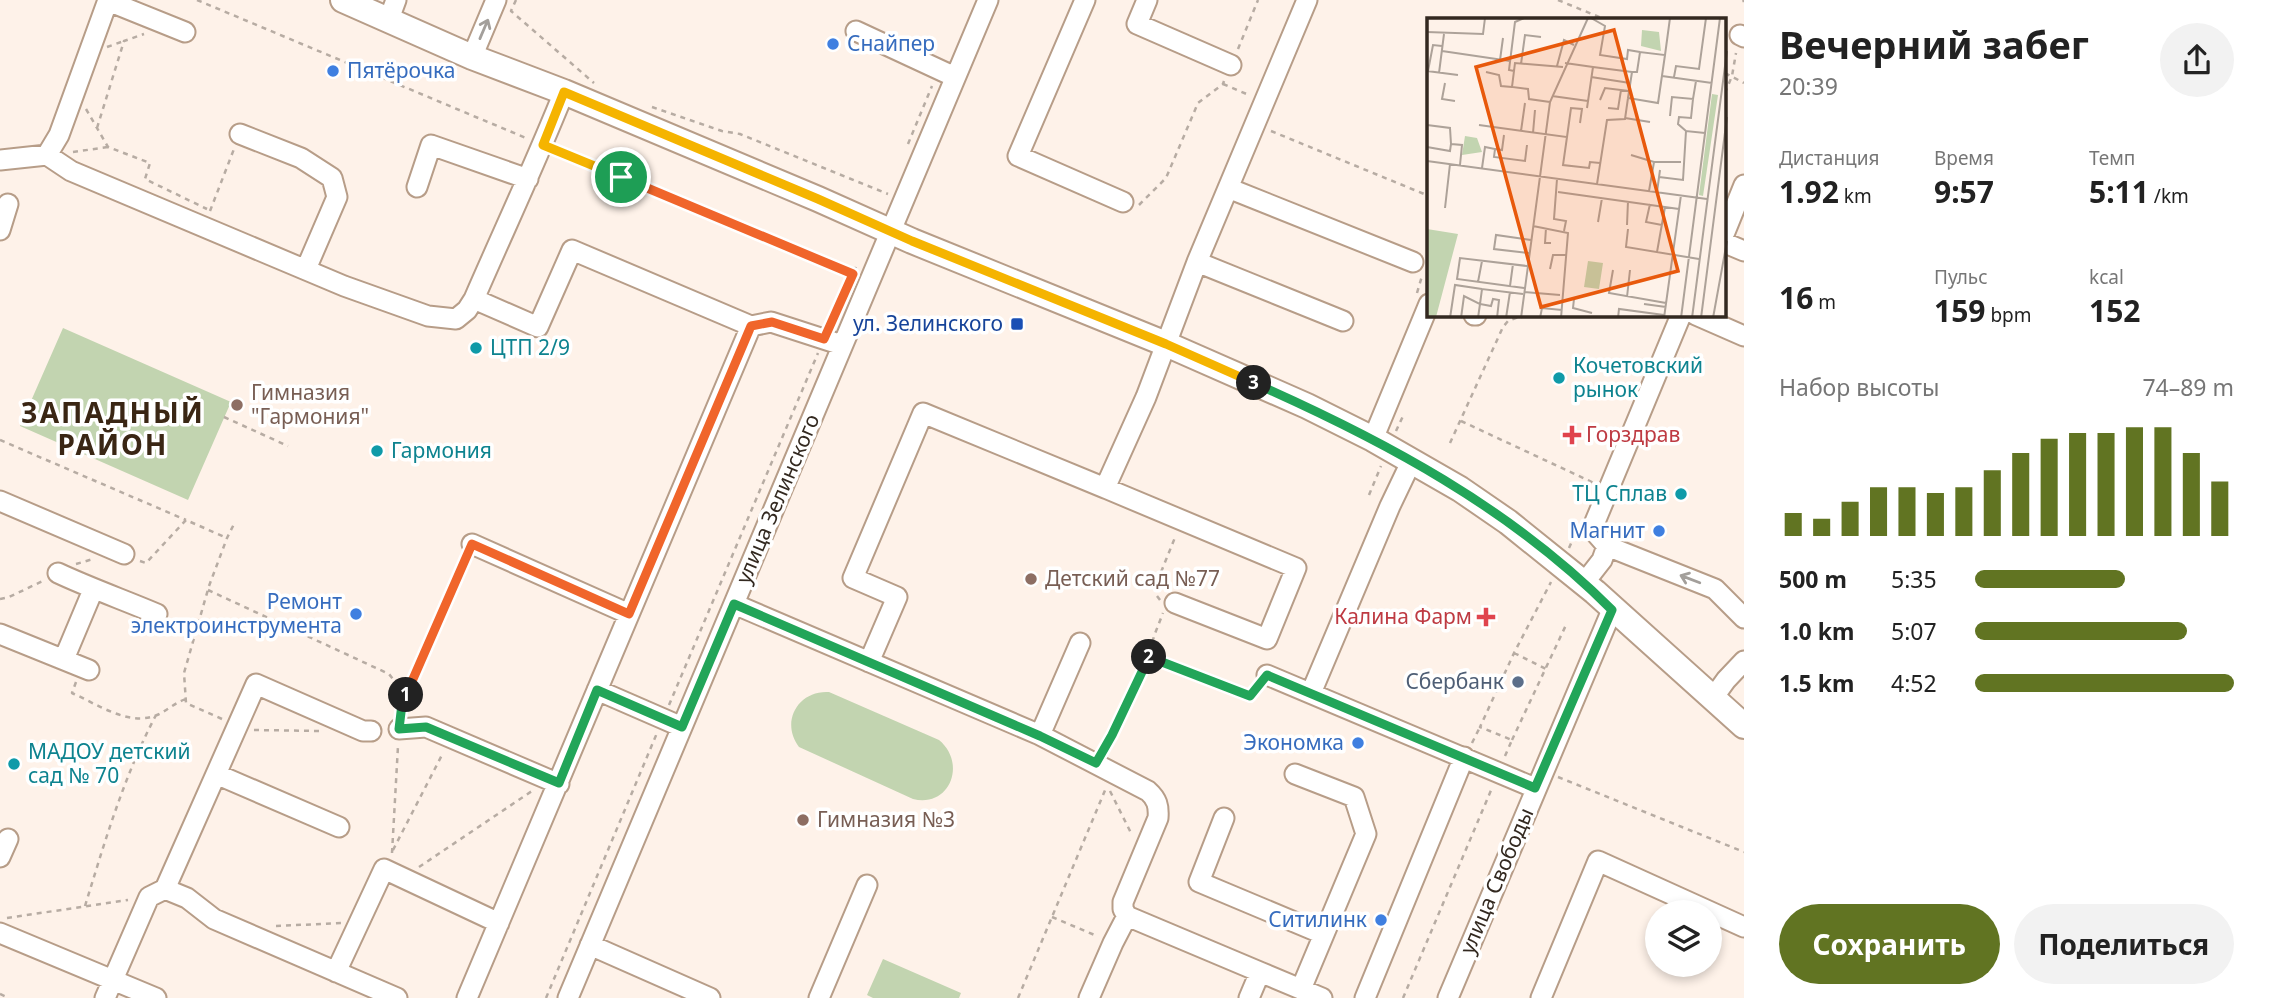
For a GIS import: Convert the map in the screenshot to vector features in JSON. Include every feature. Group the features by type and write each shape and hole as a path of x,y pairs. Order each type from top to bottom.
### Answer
{"main road":[{"path":"343,0 393,10 472,58 564,92 882,228 1166,344 1307,406 1373,439 1412,460 1484,506 1561,564 1744,726"}],"street":[{"path":"472,58 496,0"},
{"name":"улица Зелинского","path":"568,998 734,604 833,342 896,197 955,77 988,0"},
{"path":"1085,0 1018,156 1123,202"},
{"path":"1147,0 1137,24 1231,65"},
{"path":"1105,488 1146,397 1197,262 1307,0"},
{"path":"47,155 59,135 108,1 177,29"},
{"path":"856,31 955,77"},
{"path":"0,160 47,155 71,171 207,219 306,269 369,295 428,316 456,319 467,310 474,299 564,92"},
{"path":"240,134 301,158 332,178 337,198 306,269"},
{"path":"417,187 431,145 528,180"},
{"path":"1727,227 1744,185"},
{"path":"1228,188 1413,262"},
{"path":"0,230 8,204"},
{"path":"1727,244 1744,251"},
{"path":"474,299 538,327 572,250 751,326 772,322 833,342"},
{"path":"1197,262 1343,321"},
{"path":"1373,439 1427,309"},
{"path":"1680,317 1592,529 1607,546 1715,589 1744,618"},
{"path":"1701,317 1744,336"},
{"path":"467,998 554,782 597,690 751,326"},
{"path":"869,662 897,597 853,578 923,412 1296,568 1267,639 1175,603"},
{"path":"1311,693 1412,460"},
{"path":"0,501 124,554"},
{"path":"472,544 629,614"},
{"path":"1584,583 1602,560 1607,546"},
{"path":"58,573 93,590 116,596 157,614"},
{"path":"0,634 79,665 93,590"},
{"path":"734,604 1040,736 1147,791 1155,797 1159,808 1158,818 1122,902 1128,916 1322,998"},
{"name":"улица Свободы","path":"1448,998 1612,610"},
{"path":"1040,736 1080,643"},
{"path":"1713,698 1744,661"},
{"path":"1267,675 1535,788"},
{"path":"105,998 216,774 256,684 363,731 371,731"},
{"path":"597,690 682,727"},
{"path":"399,729 426,727 554,782"},
{"path":"1365,998 1464,758"},
{"path":"216,774 339,827"},
{"path":"1295,774 1354,797 1366,834 1300,989"},
{"path":"1224,818 1199,882 1323,934"},
{"path":"1541,998 1598,860 1744,927"},
{"path":"336,972 388,861 402,878 499,923"},
{"path":"819,998 867,885"},
{"path":"157,893 187,898 214,919 397,998"},
{"path":"1089,998 1112,943 1128,916"},
{"path":"0,933 156,998"},
{"path":"590,945 710,998"},
{"path":"1249,998 1260,972"}],"path":[{"path":"197,0 853,274"},
{"path":"516,0 511,11 592,82 603,87"},
{"path":"1123,202 1136,207 1166,178 1198,103 1223,84 1258,0"},
{"path":"1558,0 1602,18"},
{"path":"97,128 124,41 177,29"},
{"path":"1727,88 1742,36"},
{"path":"1727,74 1744,83"},
{"path":"1223,84 1263,101"},
{"path":"76,91 108,147"},
{"path":"648,105 722,131 740,134 896,197 882,228"},
{"path":"1271,131 1427,196"},
{"path":"47,155 108,147 150,163 145,179 207,219 240,134"},
{"path":"546,998 663,719 833,342 858,263"},
{"path":"1450,443 1503,327 1508,321 1519,317"},
{"path":"224,418 288,446"},
{"path":"1461,421 1594,483"},
{"path":"0,440 186,520"},
{"path":"1096,763 1149,657 1154,636 1167,606 1157,596 1157,582 1182,520"},
{"path":"235,522 226,538 208,590 184,673 186,703 248,730 324,731"},
{"path":"388,861 402,704 472,544"},
{"path":"1512,740 1480,727 1514,653 1561,564"},
{"path":"208,590 389,674 406,696"},
{"path":"157,614 161,622 194,638"},
{"path":"1403,998 1498,772 1566,625"},
{"path":"1514,653 1546,669"},
{"path":"1149,657 1250,696 1267,675"},
{"path":"79,665 72,693 129,718 137,720 156,715 186,699"},
{"path":"85,906 137,750 156,715"},
{"path":"388,861 452,738"},
{"path":"1558,777 1744,852"},
{"path":"402,878 554,782"},
{"path":"1018,998 1107,785 1142,856"},
{"path":"0,919 157,893"},
{"path":"1052,917 1112,943"},
{"path":"276,926 360,922"},
{"path":"0,994 9,998"}],"green space":[{"path":"63,328 231,402 188,500 20,426"},
{"path":"829,692 939,740 952,760 953,771 945,790 937,797 913,799 799,747 791,728 795,709 809,696"},
{"path":"883,959 961,993 959,998 873,998 867,995"}],"place":[{"name":"Снайпер","path":"833,44"},
{"name":"Пятёрочка","path":"333,71"},
{"name":"ул. Зелинского","path":"1017,324"},
{"name":"ЦТП 2/9","path":"476,348"},
{"name":"Кочетовский рынок","path":"1559,378"},
{"name":"Гимназия \"Гармония\"","path":"237,405"},
{"name":"Горздрав","path":"1572,435"},
{"name":"Гармония","path":"377,451"},
{"name":"ТЦ Сплав","path":"1681,494"},
{"name":"Магнит","path":"1659,531"},
{"name":"Детский сад №77","path":"1031,579"},
{"name":"Ремонт электроинструмента","path":"356,614"},
{"name":"Калина Фарм","path":"1486,617"},
{"name":"Сбербанк","path":"1518,682"},
{"name":"Экономка","path":"1358,743"},
{"name":"МАДОУ детский сад № 70","path":"14,764"},
{"name":"Гимназия №3","path":"803,820"},
{"name":"Ситилинк","path":"1381,920"}],"district":[{"name":"ЗАПАДНЫЙ РАЙОН","path":"113,429"}],"route":[{"path":"564,92 912,241 1166,344 1307,406 1373,439 1460,489 1531,540 1595,592 1612,610 1535,788 1267,675 1250,696 1149,657 1096,763 1040,736 734,604 682,727 597,690 559,783 426,727 399,729 402,704 472,544 629,614 751,326 772,322 824,339 853,274 621,177 543,145 564,92"}]}
